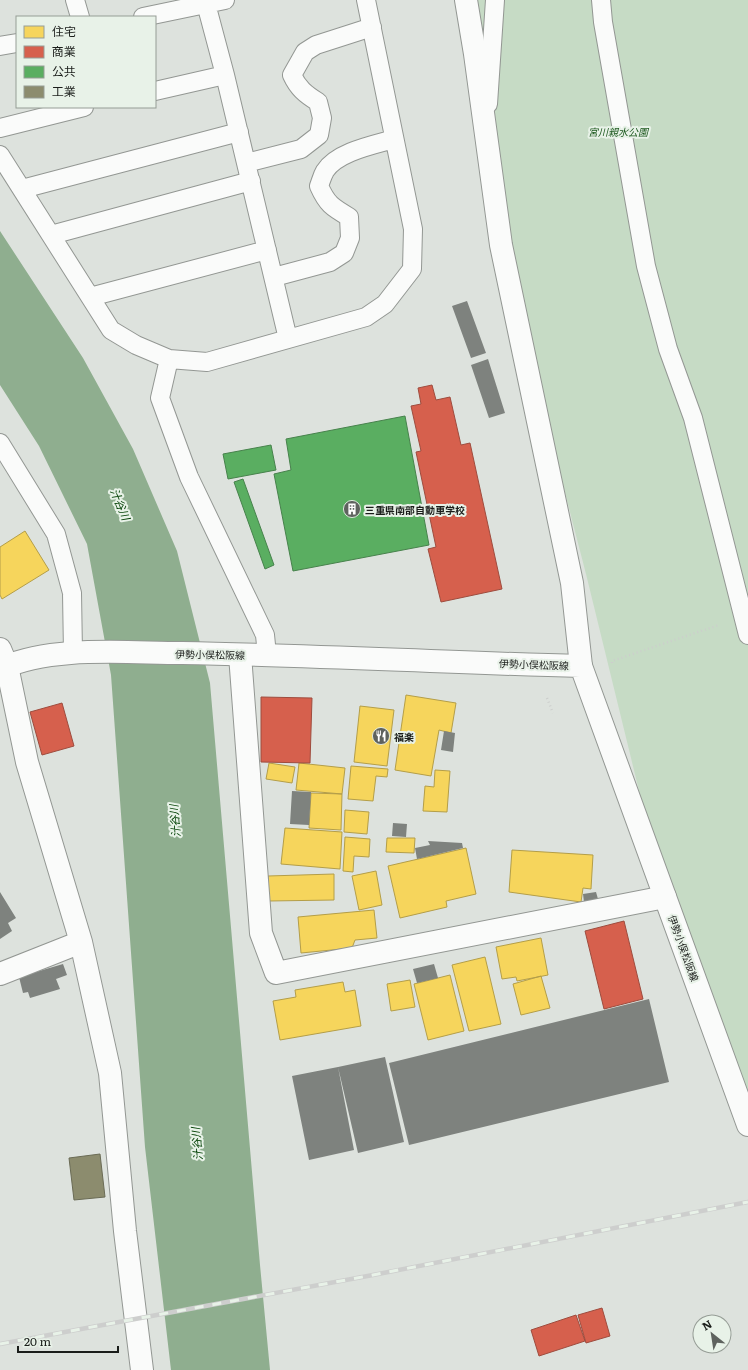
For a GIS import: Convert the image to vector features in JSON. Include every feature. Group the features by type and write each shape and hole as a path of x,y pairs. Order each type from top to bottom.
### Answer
{"street":[{"path":"466,0 486,129 501,245 572,583 581,666"},
{"name":"伊勢小俣松阪線","path":"2,661 76,652 234,654 581,666 748,1125"},
{"path":"234,654 261,933 276,973 665,897"},
{"path":"2,661 27,762 81,942 110,1073 142,1370"},
{"path":"0,974 81,942"}],"lane":[{"path":"75,0 80,16"},
{"path":"147,16 205,2 225,0"},
{"path":"0,156 111,330 136,344 169,359 207,362 366,317 385,304 412,269 413,229 366,0"},
{"path":"486,129 495,0"},
{"path":"601,0 603,22 646,266 668,349 693,418 746,627"},
{"path":"205,2 225,75 288,339"},
{"path":"246,163 301,149 319,135 322,118 318,102 296,85 292,74 305,52 316,45 372,27"},
{"path":"0,46 16,43"},
{"path":"156,91 225,75"},
{"path":"0,128 80,108"},
{"path":"22,189 239,132"},
{"path":"274,277 330,262 344,253 350,238 349,217 335,209 325,199 319,186 325,171 335,160 347,154 394,138"},
{"path":"51,235 251,181"},
{"path":"90,297 267,250"},
{"path":"169,359 160,398 189,477 265,635 267,655"},
{"path":"0,443 56,534 72,593 76,652"}],"path":[{"path":"614,668 612,661 719,625 746,627"},
{"path":"547,698 553,713"}],"green space":[{"name":"宮川親水公園","path":"463,0 748,0 748,1125 665,897 586,574 501,245"}],"water":[{"name":"汁谷川","path":"0,231 83,358 133,449 177,551 210,683 270,1370 171,1370 145,1147 111,675 87,544 39,446 0,385"}],"building: 住宅":[{"path":"25,531 49,570 2,599 0,595 0,547"},
{"path":"406,695 456,703 451,733 439,730 431,776 395,770"},
{"path":"360,706 394,710 387,766 354,762"},
{"path":"269,763 295,767 292,783 266,779"},
{"path":"299,763 345,768 342,794 296,790"},
{"path":"351,766 388,769 387,777 376,776 373,801 348,799"},
{"path":"435,770 450,771 447,812 423,811 425,786 434,787"},
{"path":"311,793 342,794 341,830 309,828"},
{"path":"345,810 369,812 367,834 344,832"},
{"path":"285,828 342,832 340,869 281,864"},
{"path":"345,837 370,839 369,857 354,856 353,872 343,871"},
{"path":"387,838 415,838 414,853 386,852"},
{"path":"466,848 476,894 446,901 447,907 400,918 388,866"},
{"path":"512,850 593,855 591,889 583,888 581,902 509,892"},
{"path":"376,871 382,905 359,910 352,876"},
{"path":"334,874 334,900 269,901 268,876"},
{"path":"374,910 377,938 355,940 352,948 301,953 298,917"},
{"path":"541,938 548,975 517,981 516,977 502,979 496,947"},
{"path":"485,957 501,1024 469,1031 452,965"},
{"path":"450,975 464,1031 428,1040 414,984"},
{"path":"541,976 550,1008 521,1015 513,984"},
{"path":"410,980 415,1007 391,1011 387,984"},
{"path":"343,982 345,992 355,990 361,1026 280,1040 273,1001 296,997 295,990"}],"building: 商業":[{"path":"432,385 436,400 450,397 461,445 470,443 502,589 441,602 428,549 436,547 416,452 421,451 411,406 421,404 418,388"},
{"path":"261,697 312,698 310,763 261,762"},
{"path":"62,703 74,746 42,755 30,712"},
{"path":"624,921 643,999 604,1009 585,931"},
{"path":"602,1308 610,1336 586,1343 578,1315"},
{"path":"576,1315 585,1341 539,1356 531,1330"}],"building: 公共":[{"name":"三重県南部自動車学校","path":"405,416 429,545 293,571 274,474 291,470 286,439"},
{"path":"271,445 276,470 228,479 223,454"},
{"path":"243,479 274,565 265,569 234,482"}],"building: 工業":[{"path":"100,1154 105,1197 74,1200 69,1158"}],"building: その他":[{"path":"467,301 486,353 471,358 452,306"},
{"path":"488,359 505,413 489,418 471,365"},
{"path":"444,731 455,733 453,752 441,750"},
{"path":"292,791 311,792 309,825 290,824"},
{"path":"393,823 407,824 406,837 392,836"},
{"path":"428,841 462,843 463,848 417,859 415,848 430,845"},
{"path":"0,892 16,918 8,923 12,931 0,939"},
{"path":"596,892 598,899 584,902 583,894"},
{"path":"63,964 67,975 56,979 60,989 30,998 28,992 23,993 19,977"},
{"path":"434,964 438,978 417,983 413,969"},
{"path":"649,999 669,1082 409,1145 389,1063"},
{"path":"385,1057 404,1142 358,1153 338,1067"},
{"path":"338,1067 354,1150 309,1160 292,1076"}],"railway":[{"path":"0,1344 373,1275 748,1202"}],"place":[{"name":"三重県南部自動車学校","path":"352,509"},
{"name":"福楽","path":"381,736"}]}
